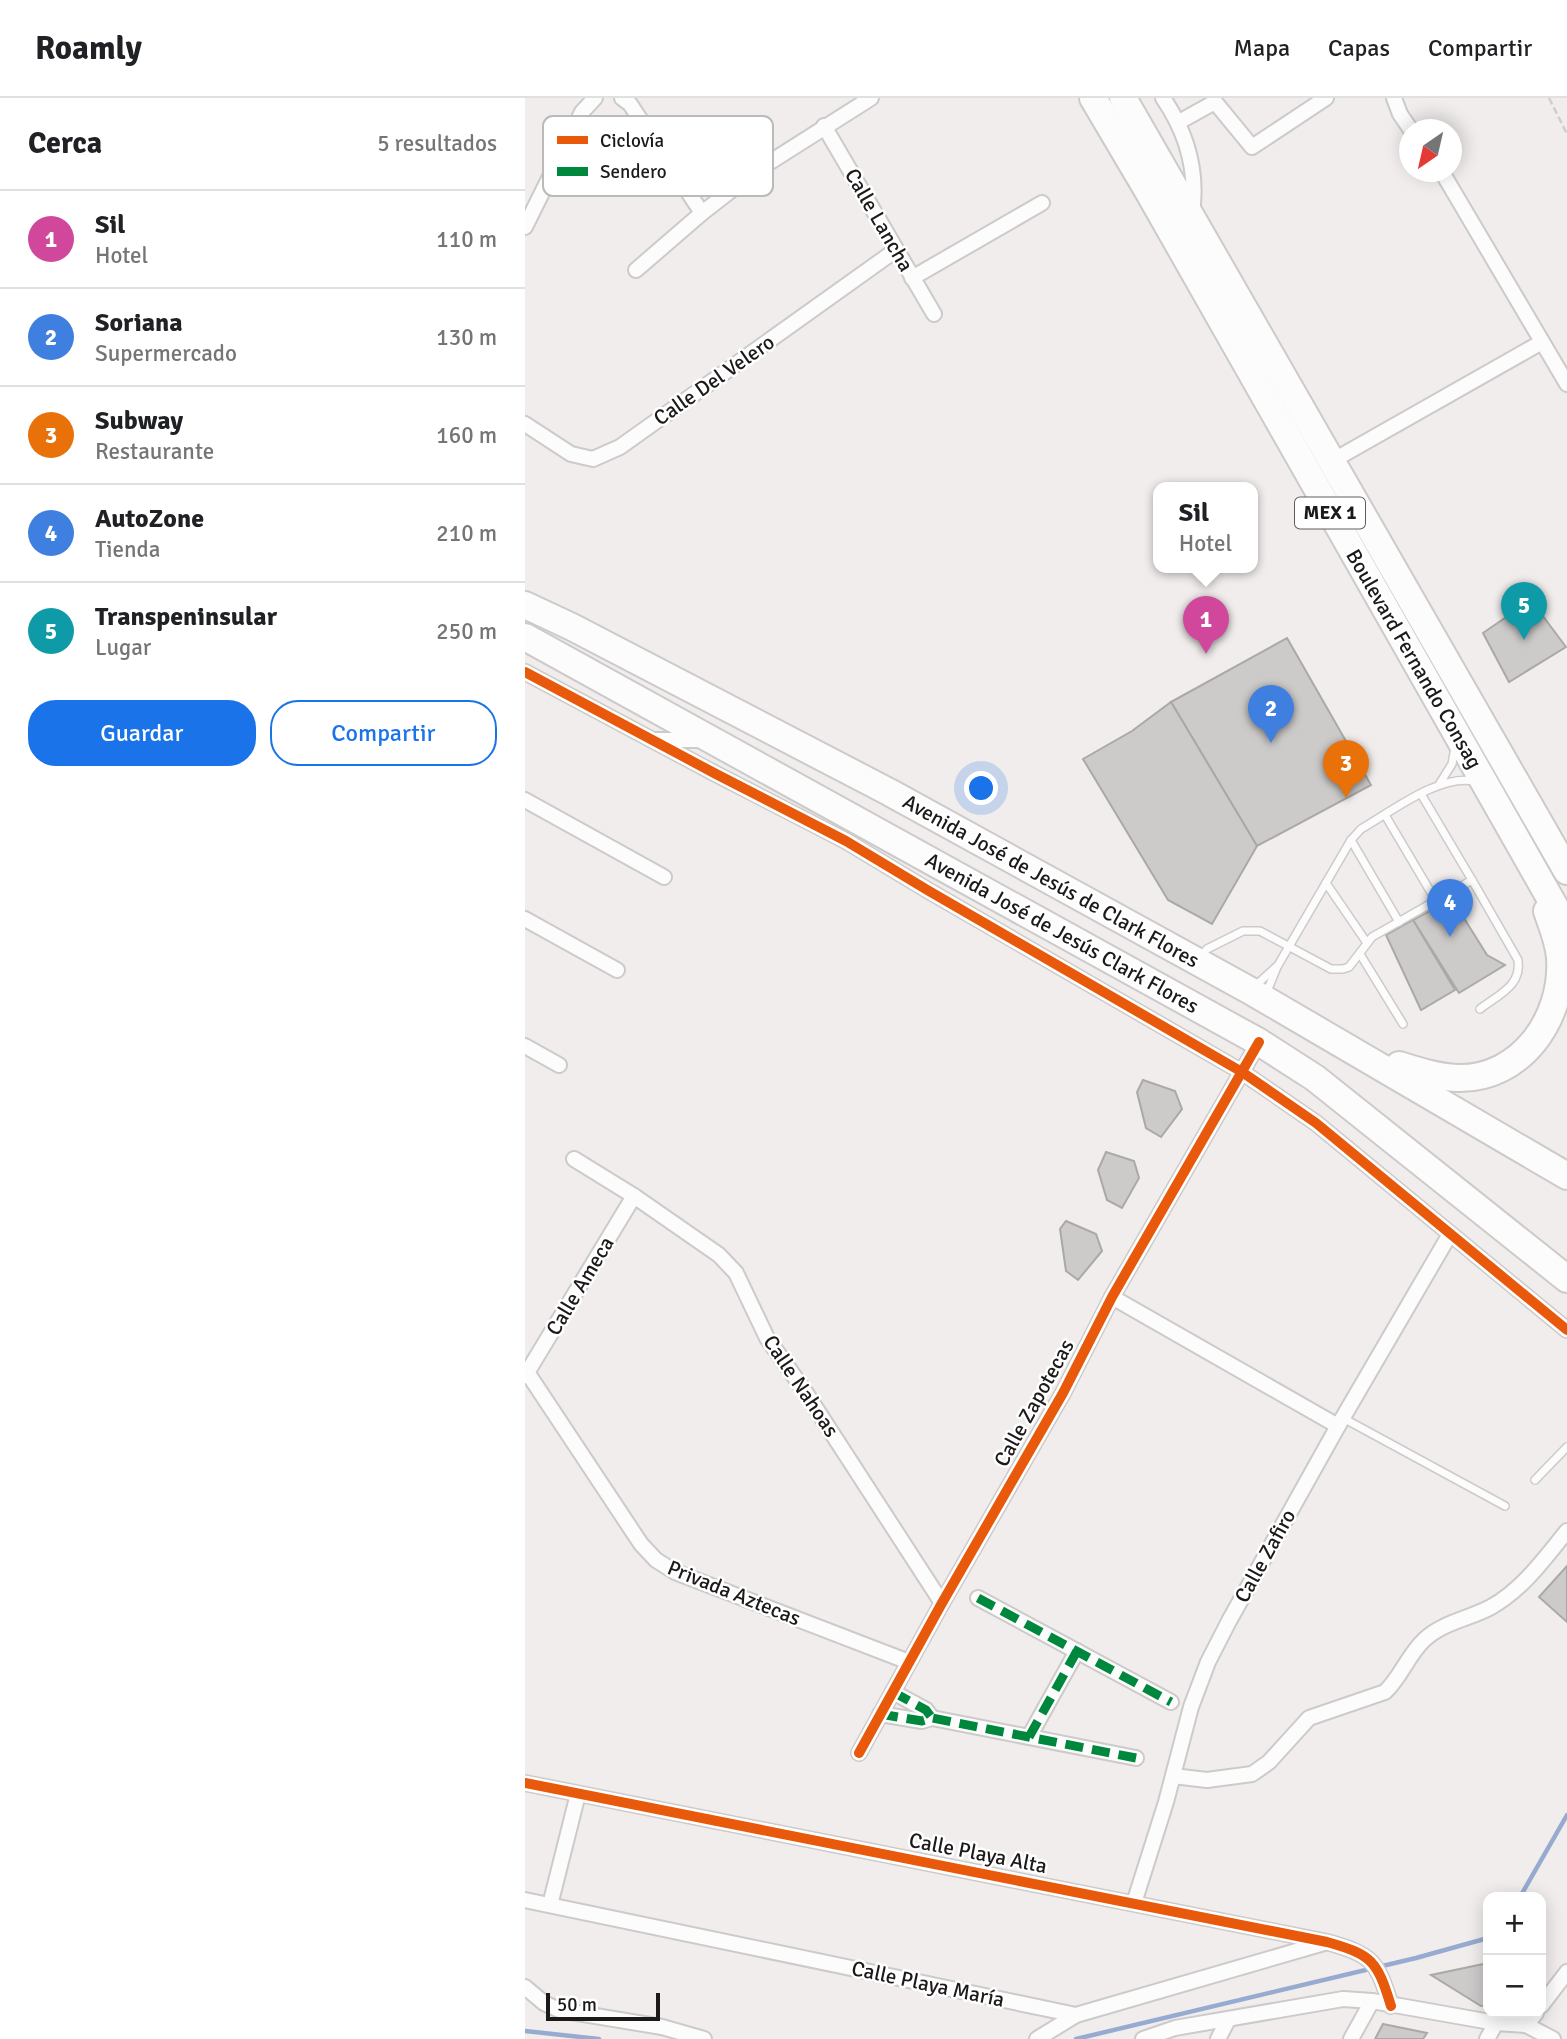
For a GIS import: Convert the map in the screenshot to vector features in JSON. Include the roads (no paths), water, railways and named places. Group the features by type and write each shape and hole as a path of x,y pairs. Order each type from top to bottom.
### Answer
{"highway":[{"name":"Boulevard Fernando Consag","path":"1093,98 1567,928"},
{"name":"Boulevard Fernando Consag","path":"1123,98 1567,871"},
{"name":"Avenida José de Jesús de Clark Flores","path":"525,605 877,786 1257,995 1567,1176"},
{"path":"1404,641 1428,629"},
{"name":"Avenida José de Jesús Clark Flores","path":"525,637 1259,1042 1315,1078 1567,1279"},
{"path":"1352,1050 1423,1072 1456,1078 1487,1074 1519,1056 1545,1026 1554,1006 1559,984 1559,946 1538,876"},
{"path":"1167,990 1242,1013 1256,1009 1257,995"}],"street":[{"path":"580,116 595,98"},
{"path":"622,98 638,116"},
{"path":"773,160 871,98"},
{"path":"1179,122 1215,102 1252,147 1327,98"},
{"path":"1394,98 1404,119"},
{"path":"1168,100 1189,148 1194,174 1192,215"},
{"name":"Calle Lancha","path":"824,126 934,314"},
{"path":"1447,182 1567,384"},
{"path":"525,227 543,191"},
{"path":"691,196 702,213"},
{"path":"636,270 724,196"},
{"path":"912,278 1042,203"},
{"name":"Calle Del Velero","path":"525,424 571,454 593,459 620,447 896,250"},
{"path":"1332,461 1542,342"},
{"path":"525,614 572,627"},
{"path":"525,672 846,841 1242,1072 1316,1123 1567,1330"},
{"path":"653,740 711,740"},
{"path":"525,800 664,877"},
{"path":"525,919 617,970"},
{"name":"Calle Zapotecas","path":"859,1753 1063,1393 1112,1297 1259,1042"},
{"path":"525,1046 559,1065"},
{"name":"Calle Nahoas","path":"574,1159 634,1196 719,1255 736,1273 767,1338 804,1390 942,1603"},
{"name":"Calle Ameca","path":"526,1374 634,1196"},
{"name":"Calle Zafiro","path":"1134,1903 1191,1707 1208,1662 1340,1422 1450,1234"},
{"path":"1112,1297 1340,1422"},
{"name":"Privada Aztecas","path":"526,1374 641,1544 656,1560 675,1572 909,1662"},
{"path":"1173,1776 1207,1780 1252,1774 1269,1762 1309,1718 1385,1692 1425,1639 1461,1618 1489,1608 1518,1589 1567,1531"},
{"path":"978,1598 1171,1702"},
{"path":"1029,1737 1077,1651"},
{"path":"893,1692 926,1710 932,1718"},
{"path":"880,1714 922,1721 932,1718 1136,1758"},
{"name":"Calle Playa Alta","path":"525,1783 1327,1942 1358,1952 1374,1962 1391,2006"},
{"path":"550,1905 577,1794"},
{"name":"Calle Playa María","path":"525,1900 1076,2015 1327,1942"},
{"path":"1546,1999 1567,1972"},
{"path":"525,1987 544,2003 559,2010 662,2027 704,2039"},
{"path":"1143,2039 1175,2028 1343,2000 1372,2001 1496,2023 1526,2025 1553,2039"},
{"path":"1351,2039 1372,2001"},
{"path":"1037,2039 1076,2015"},
{"path":"1526,2025 1532,2018"},
{"path":"1218,2039 1228,2020"},
{"path":"1487,2039 1496,2023"}],"lane":[{"path":"1439,784 1455,755 1452,726"},
{"path":"1257,995 1277,967 1351,840 1361,829 1439,784 1461,779 1473,780 1487,788"},
{"path":"1422,794 1518,960 1520,971 1514,983 1480,1009"},
{"path":"1385,815 1436,901"},
{"path":"1351,840 1399,922"},
{"path":"1196,961 1207,950 1243,931 1261,931 1331,969 1343,969 1349,967 1372,937 1472,880"},
{"path":"1326,883 1367,943"},
{"path":"1360,954 1403,1024"},
{"path":"1257,995 1277,967"},
{"path":"1340,1422 1505,1507"},
{"path":"1535,1480 1567,1447"}],"waterway":[{"path":"1523,1892 1567,1815"},
{"path":"1076,2039 1416,1958 1483,1939"},
{"path":"525,2031 599,2039"}],"place":[{"name":"Transpeninsular","path":"1524,640"},
{"name":"Sil","path":"1206,654"},
{"name":"Soriana","path":"1271,743"},
{"name":"Subway","path":"1346,798"},
{"name":"AutoZone","path":"1450,937"}]}
